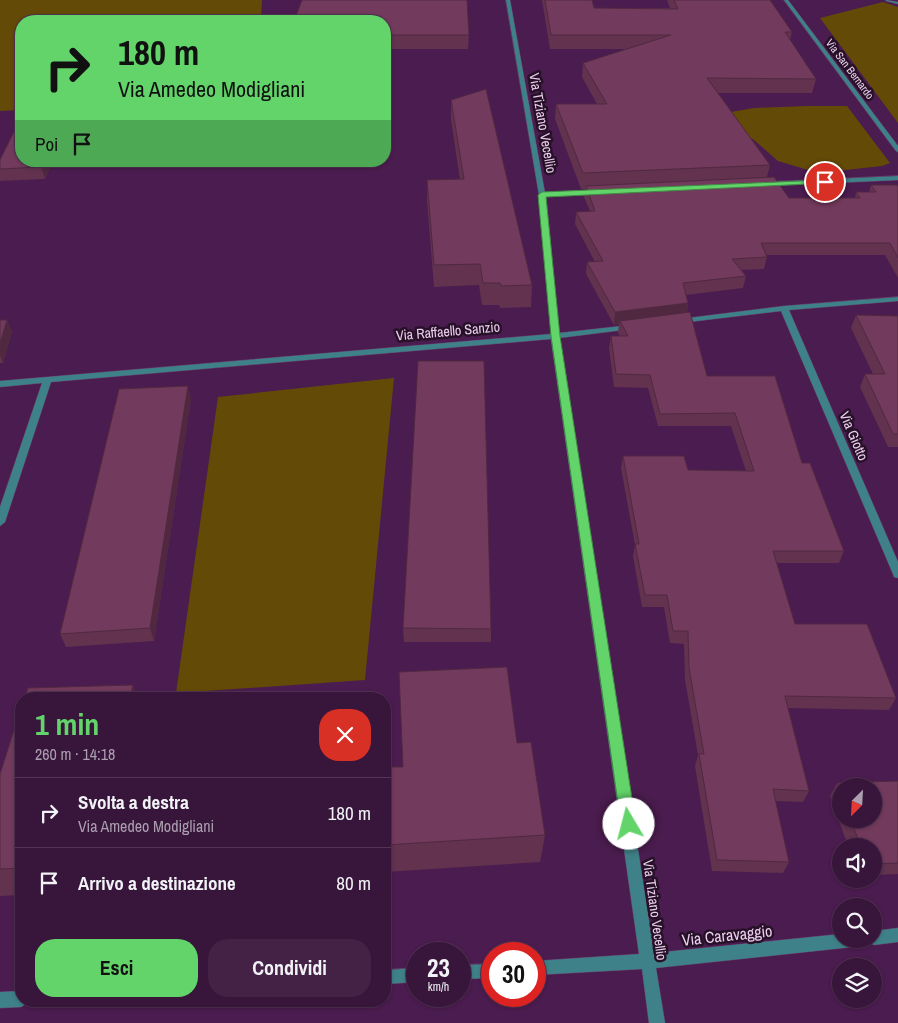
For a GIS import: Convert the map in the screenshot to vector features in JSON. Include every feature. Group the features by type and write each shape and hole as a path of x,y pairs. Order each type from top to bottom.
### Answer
{"street":[{"name":"Via Tiziano Vecellio","path":"508,0 542,195 555,336 657,1023"},
{"name":"Via San Bernardo","path":"786,0 898,150"},
{"path":"888,0 898,3"},
{"path":"756,185 898,178"},
{"path":"542,195 610,192"},
{"path":"670,322 784,308 898,299"},
{"name":"Via Giotto","path":"784,308 898,574"},
{"name":"Via Raffaello Sanzio","path":"0,384 555,336 641,326"},
{"path":"0,522 48,379"},
{"path":"882,937 898,935"},
{"name":"Via Caravaggio","path":"546,967 649,961 832,942"},
{"path":"391,977 406,976"},
{"path":"0,1000 15,999"}],"shaded area":[{"path":"0,0 262,0 261,15 15,15 15,110 0,111"},
{"path":"883,2 898,7 898,123 820,18"},
{"path":"847,106 890,163 882,166 818,173 778,161 753,139 690,127 725,113 754,108"},
{"path":"394,378 365,680 176,692 218,397"}],"building":[{"path":"302,0 467,0 469,35 391,35 391,15 296,15"},
{"path":"545,0 592,0 594,8 678,9 674,0 770,0 792,32 785,32 816,79 707,78 770,165 583,173 556,104 607,104 583,63 671,35 551,35"},
{"path":"486,89 532,285 501,286 500,283 483,283 480,264 434,265 427,180 464,179 451,100"},
{"path":"15,129 15,167 41,167 0,169 0,160"},
{"path":"774,177 789,198 860,198 856,192 876,192 871,185 898,185 898,258 890,243 761,243 767,257 732,259 746,276 683,283 688,303 615,312 587,262 603,261 576,212 595,211 586,186"},
{"path":"690,312 707,376 775,376 802,463 810,463 844,551 773,551 795,624 867,624 896,698 785,696 809,791 773,789 789,862 717,860 699,754 704,754 689,668 688,631 673,631 667,595 645,595 635,544 639,544 623,456 684,456 688,470 754,471 735,413 660,414 650,375 616,374 611,336 628,336 620,321"},
{"path":"856,315 898,316 898,434 893,434 865,374 885,374"},
{"path":"0,320 7,320 0,344"},
{"path":"418,361 484,361 491,629 403,628"},
{"path":"188,386 150,628 60,634 119,389"},
{"path":"507,667 517,743 531,742 545,835 391,845 391,767 403,767 399,672"},
{"path":"133,685 132,692 27,692 28,688"},
{"path":"15,727 15,868 0,869 0,774"},
{"path":"898,781 898,863 882,864 882,838 858,838 854,828 882,828 882,782"}],"route":[{"path":"629,824 555,336 542,195 825,182"}]}
